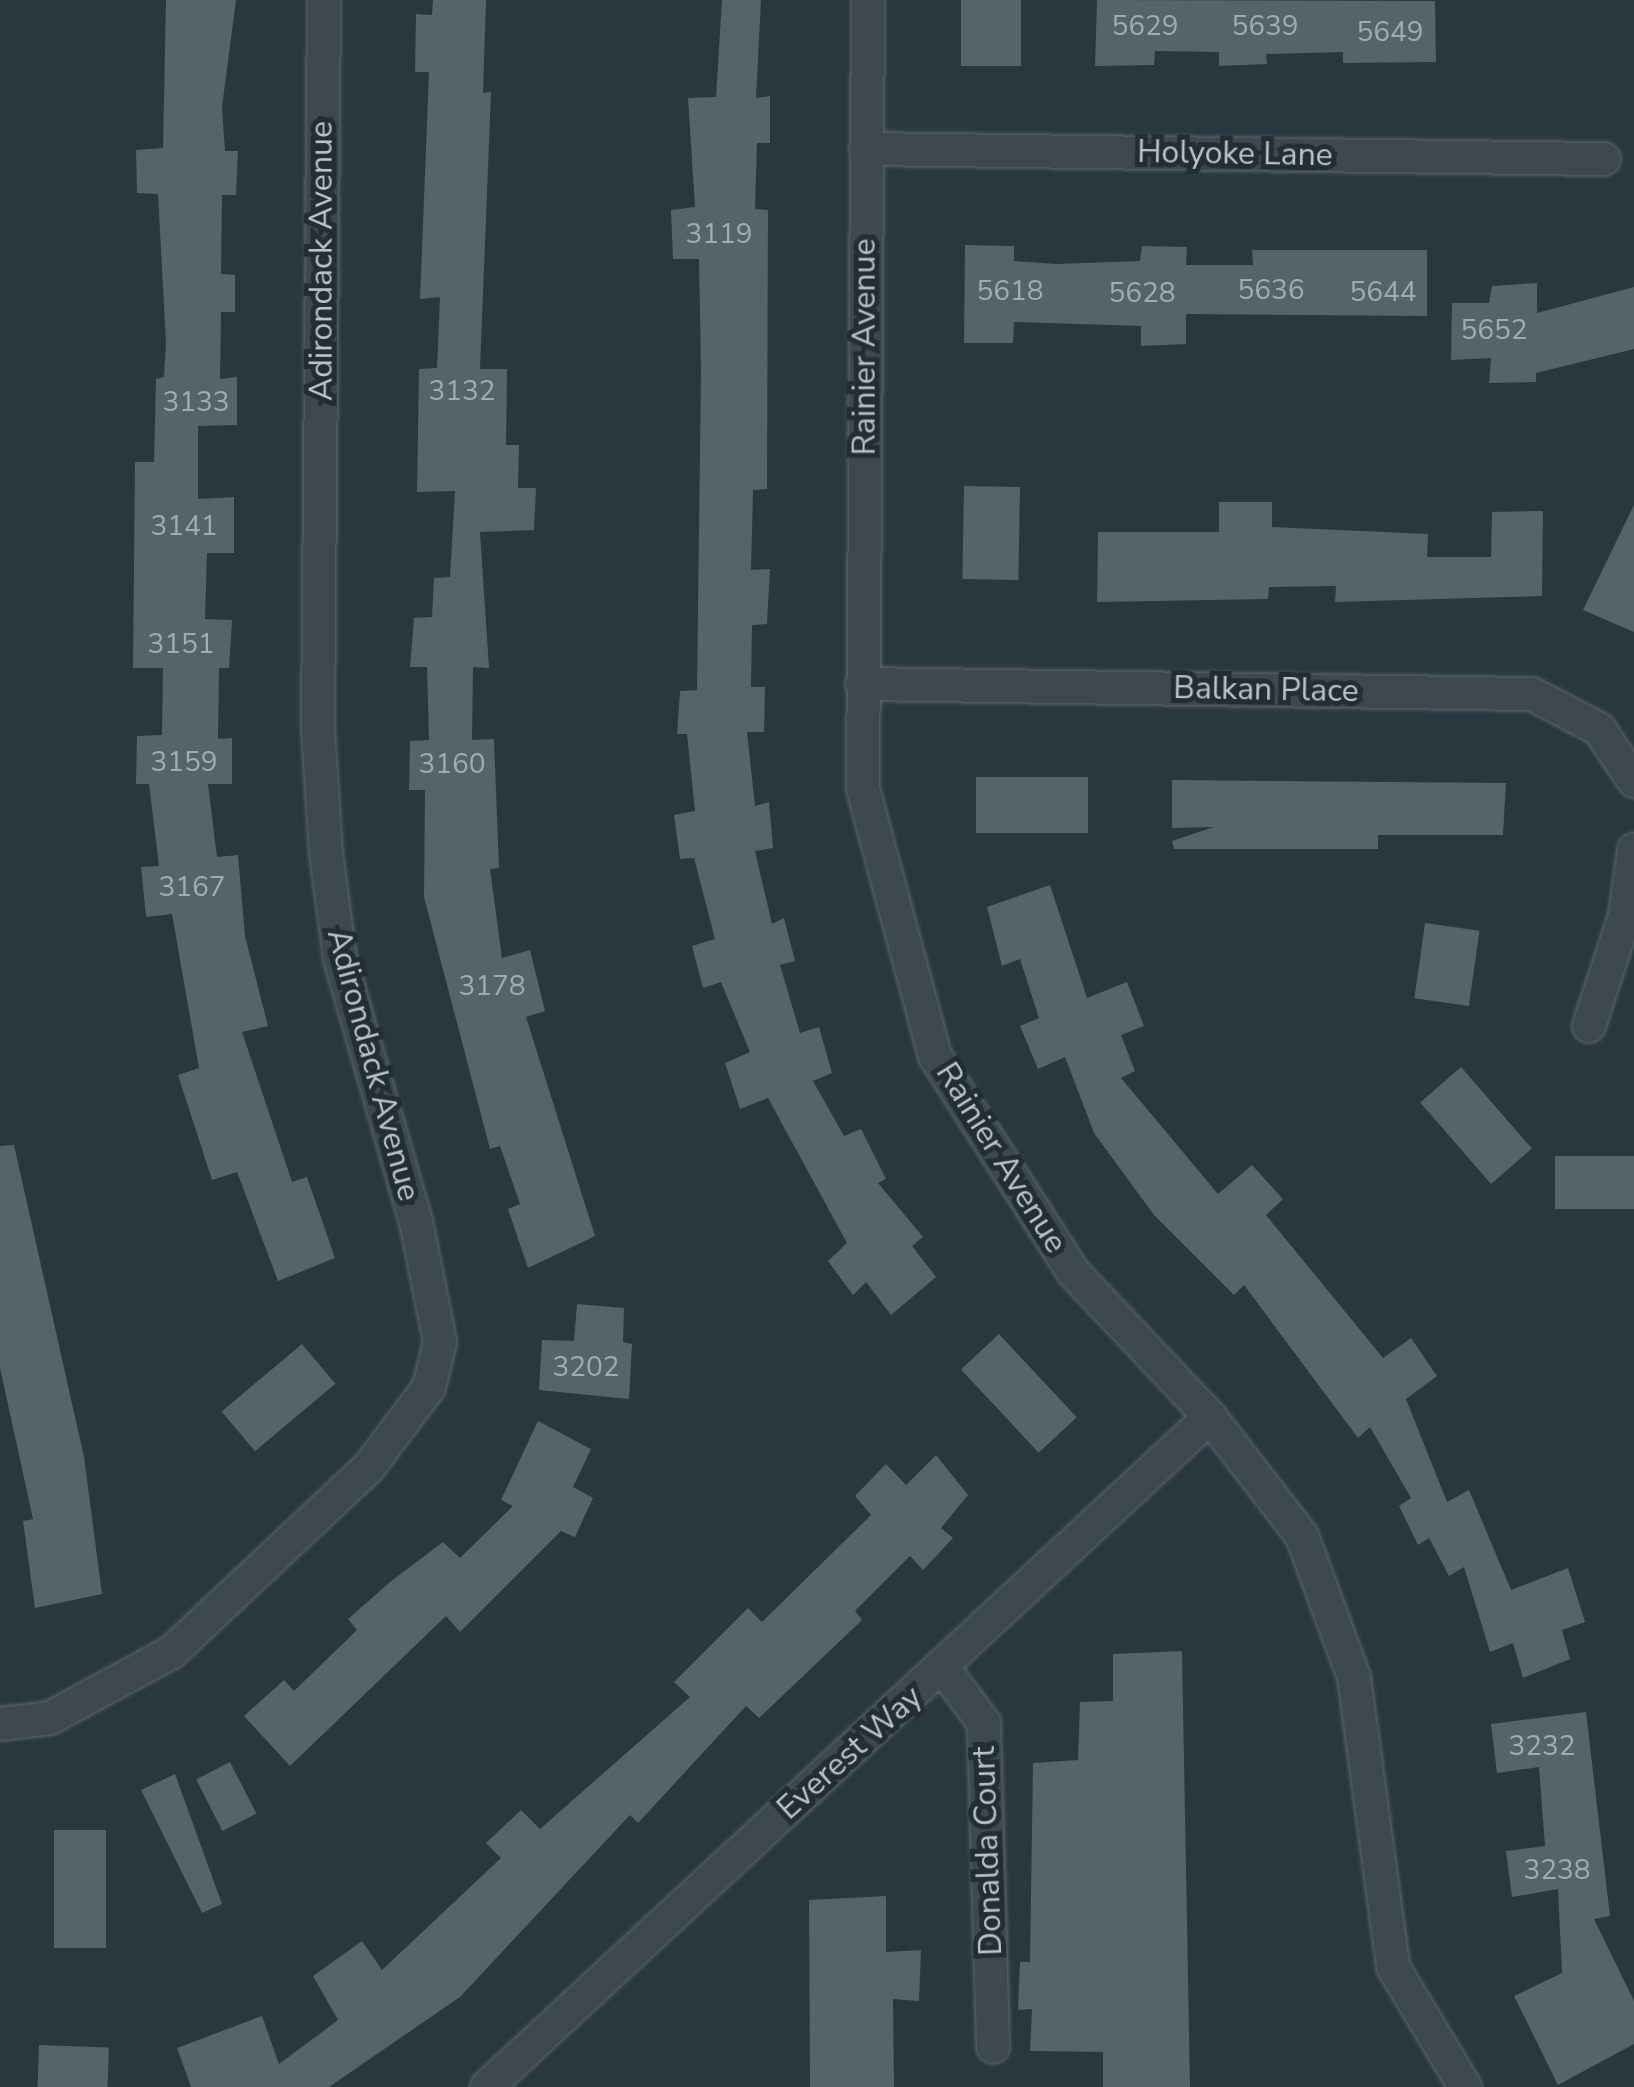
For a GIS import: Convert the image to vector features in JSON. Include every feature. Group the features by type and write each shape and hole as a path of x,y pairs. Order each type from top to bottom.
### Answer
{"street":[{"name":"Adirondack Avenue","path":"0,1724 50,1718 172,1652 369,1467 429,1387 440,1342 416,1222 340,958 326,853 318,729 324,0"},
{"name":"Rainier Avenue","path":"868,0 863,789 936,1056 1073,1272 1210,1417 1302,1536 1354,1677 1393,1967 1465,2087"},
{"name":"Holyoke Lane","path":"866,150 1604,159"},
{"name":"Balkan Place","path":"862,684 1532,694 1600,729 1634,781"},
{"path":"1590,1026 1625,916 1634,850"},
{"name":"Everest Way","path":"487,2087 944,1668 1210,1417"},
{"name":"Donalda Court","path":"944,1668 984,1723 993,2047"}],"building":[{"path":"166,0 236,0 222,107 225,151 238,151 236,195 222,195 221,274 235,275 235,312 221,312 220,379 237,377 237,425 198,426 198,499 234,497 234,553 207,553 205,619 232,620 229,668 219,668 218,739 232,738 232,784 208,784 217,857 238,855 245,936 268,1026 242,1032 292,1182 307,1177 335,1258 278,1281 237,1172 212,1180 178,1075 199,1068 172,914 146,917 141,867 159,866 149,784 136,784 137,736 162,735 163,668 133,668 135,462 154,462 156,379 164,377 166,343 158,194 137,193 136,150 163,148"},
{"path":"433,0 486,0 483,93 491,92 480,369 507,369 506,445 519,445 518,488 536,488 534,530 480,532 489,668 473,667 472,740 494,739 499,868 490,869 502,958 530,950 545,1011 526,1017 595,1236 528,1268 508,1209 520,1204 500,1146 490,1149 424,897 425,790 409,790 410,741 429,740 427,667 410,667 414,618 432,617 434,578 450,577 455,491 417,492 419,369 437,368 440,297 420,299 429,72 415,72 416,14 432,15"},
{"path":"722,0 761,0 756,98 770,96 770,143 757,143 755,209 768,210 767,489 753,490 751,570 770,569 767,624 752,625 751,687 765,687 764,732 747,732 755,806 769,802 773,848 755,851 772,924 784,918 795,961 780,965 800,1033 819,1027 832,1073 813,1081 844,1136 861,1129 886,1179 878,1183 923,1237 912,1246 936,1277 891,1315 866,1282 853,1295 828,1261 847,1243 768,1098 740,1109 725,1063 750,1052 721,982 703,988 692,946 715,939 694,858 680,859 674,815 695,811 687,734 677,734 680,691 697,690 701,370 699,259 673,259 671,210 695,207 688,98 716,97"},
{"path":"961,0 1021,0 1021,66 961,66"},
{"path":"1097,0 1435,1 1436,62 1343,63 1343,52 1266,54 1267,64 1219,66 1219,52 1155,51 1154,65 1095,66"},
{"path":"965,245 1014,246 1014,261 1056,264 1140,261 1142,246 1187,247 1186,265 1253,265 1252,250 1427,250 1427,316 1186,314 1186,344 1141,346 1141,326 1014,322 1013,343 964,343"},
{"path":"1537,283 1537,313 1634,287 1634,349 1536,373 1536,382 1489,383 1491,358 1451,360 1452,303 1489,303 1492,286"},
{"path":"964,486 1020,487 1018,580 962,579"},
{"path":"1219,502 1272,502 1272,527 1428,534 1427,557 1491,557 1492,512 1543,511 1542,596 1335,602 1336,586 1269,587 1268,599 1097,602 1098,532 1219,532"},
{"path":"1634,505 1634,632 1583,610"},
{"path":"976,777 1088,777 1088,833 976,833"},
{"path":"1172,780 1506,783 1503,835 1378,835 1378,849 1174,849 1172,841 1214,827 1172,828"},
{"path":"1050,885 1087,998 1127,982 1144,1026 1121,1035 1135,1071 1121,1078 1218,1194 1252,1165 1283,1199 1266,1215 1383,1358 1411,1338 1437,1376 1406,1399 1447,1502 1469,1490 1511,1590 1568,1568 1585,1622 1562,1630 1570,1659 1523,1678 1513,1643 1490,1652 1464,1567 1449,1576 1429,1538 1418,1545 1399,1506 1411,1498 1370,1427 1358,1438 1244,1285 1234,1295 1154,1215 1094,1133 1065,1057 1038,1069 1020,1026 1039,1018 1020,959 1002,966 987,907"},
{"path":"1425,923 1479,931 1469,1006 1414,998"},
{"path":"1461,1067 1532,1149 1491,1184 1420,1102"},
{"path":"14,1145 84,1457 102,1594 35,1608 23,1521 33,1519 0,1368 0,1146"},
{"path":"1555,1156 1634,1156 1634,1209 1555,1209"},
{"path":"577,1304 624,1308 623,1342 632,1344 629,1399 539,1390 542,1340 574,1341"},
{"path":"999,1334 1077,1417 1039,1453 961,1369"},
{"path":"302,1344 335,1384 255,1451 222,1411"},
{"path":"538,1421 591,1449 573,1487 593,1498 575,1537 561,1531 460,1632 446,1616 290,1766 244,1716 284,1680 294,1691 357,1630 348,1619 390,1582 443,1542 460,1558 513,1506 501,1500"},
{"path":"936,1455 968,1495 941,1528 953,1538 923,1570 910,1556 855,1611 862,1620 759,1718 746,1706 638,1823 630,1815 460,1997 329,2087 191,2087 177,2048 262,2016 279,2064 338,2020 313,1976 362,1941 382,1970 501,1858 486,1843 521,1810 540,1829 690,1697 674,1682 748,1608 762,1622 871,1515 855,1496 886,1464 906,1485"},
{"path":"1182,1651 1190,2087 1103,2087 1103,2052 1030,2051 1032,2009 1018,2010 1020,1962 1030,1962 1033,1763 1078,1760 1080,1702 1113,1701 1113,1654"},
{"path":"1586,1712 1610,1916 1594,1919 1634,2001 1634,2044 1558,2085 1514,1996 1562,1973 1558,1889 1512,1897 1506,1851 1545,1846 1539,1767 1497,1773 1491,1724"},
{"path":"230,1762 256,1814 222,1831 196,1779"},
{"path":"175,1774 222,1904 202,1913 141,1790"},
{"path":"54,1830 106,1830 106,1948 54,1948"},
{"path":"886,1896 886,1952 921,1950 919,2001 893,1999 894,2087 810,2087 809,1900"},
{"path":"39,2045 109,2047 108,2087 38,2087"}]}
